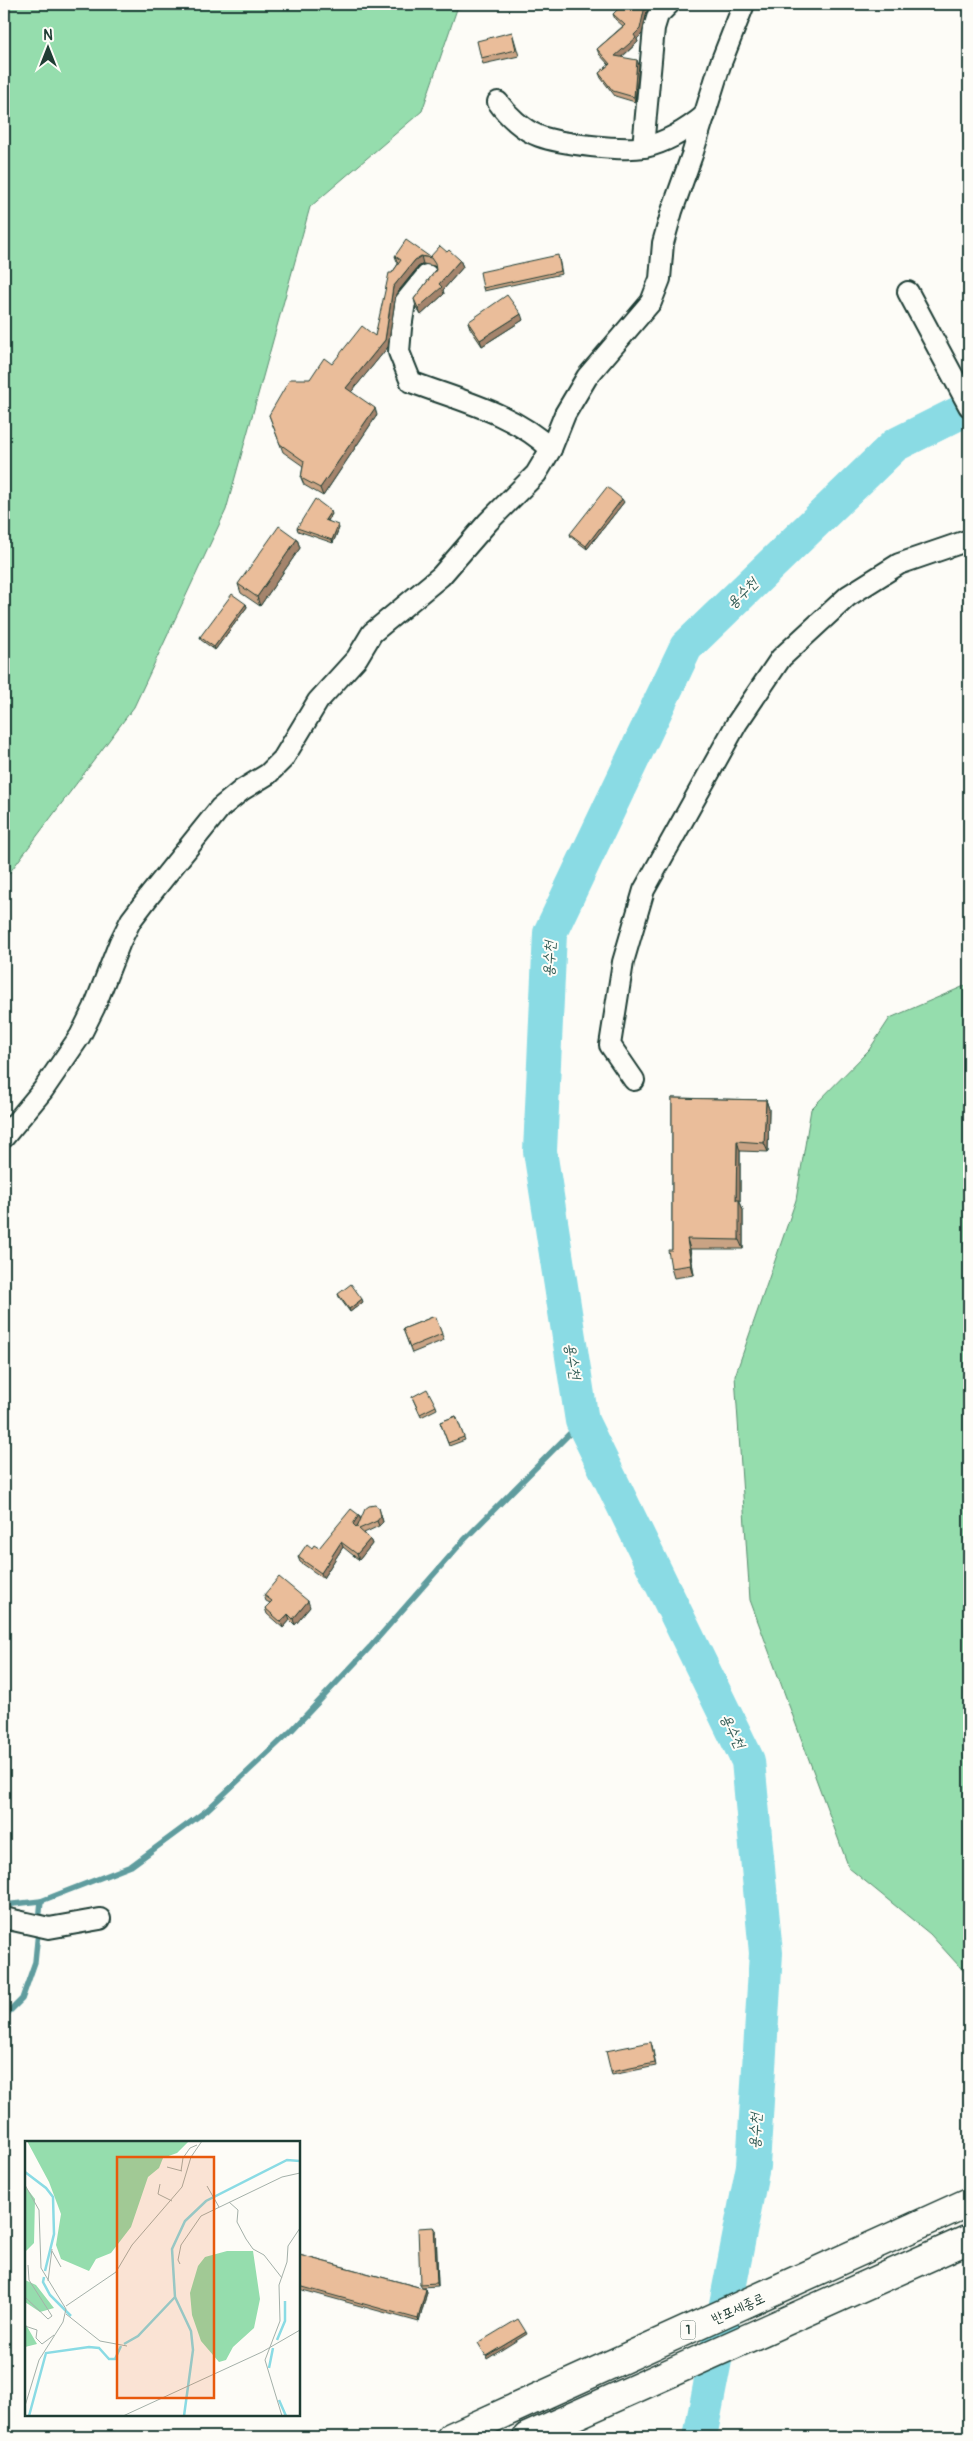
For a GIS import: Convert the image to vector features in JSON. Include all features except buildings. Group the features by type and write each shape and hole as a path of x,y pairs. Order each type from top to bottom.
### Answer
{"highway":[{"name":"반포세종로","path":"451,2437 854,2256 969,2202"},
{"path":"536,2433 864,2288 969,2239"}],"street":[{"path":"643,147 654,28 658,15 670,4"},
{"path":"4,1137 43,1090 80,1036 94,1008 131,920 150,895 220,808 242,790 268,774 283,759 318,701 357,658 372,633 441,576 488,522 536,474 551,449 565,414 587,376 651,302 660,279 664,243 672,211 720,65 744,4"},
{"path":"498,102 518,123 538,136 584,144 643,147 657,143 690,127 705,115"},
{"path":"427,275 405,302 401,328 399,352 411,382 501,414 534,433 551,449"},
{"path":"908,292 969,406"},
{"path":"634,1080 610,1045 622,962 644,890 737,723 781,658 848,596 899,564 969,540"},
{"path":"13,1921 49,1928 100,1919"}],"green space":[{"path":"4,4 472,4 457,9 422,111 310,207 226,510 134,707 4,880"},
{"path":"969,984 969,1977 930,1934 849,1868 750,1600 735,1376 796,1200 811,1109 869,1050 890,1018"}],"waterway":[{"name":"용수천","path":"700,2437 753,2166 766,1953 748,1761 582,1421 540,1151 550,933 686,647 895,445 969,408"},
{"path":"4,2017 22,1999 35,1962 41,1901 131,1866 207,1810 292,1730 370,1647 464,1540 582,1421"},
{"path":"4,1905 41,1901"}]}
